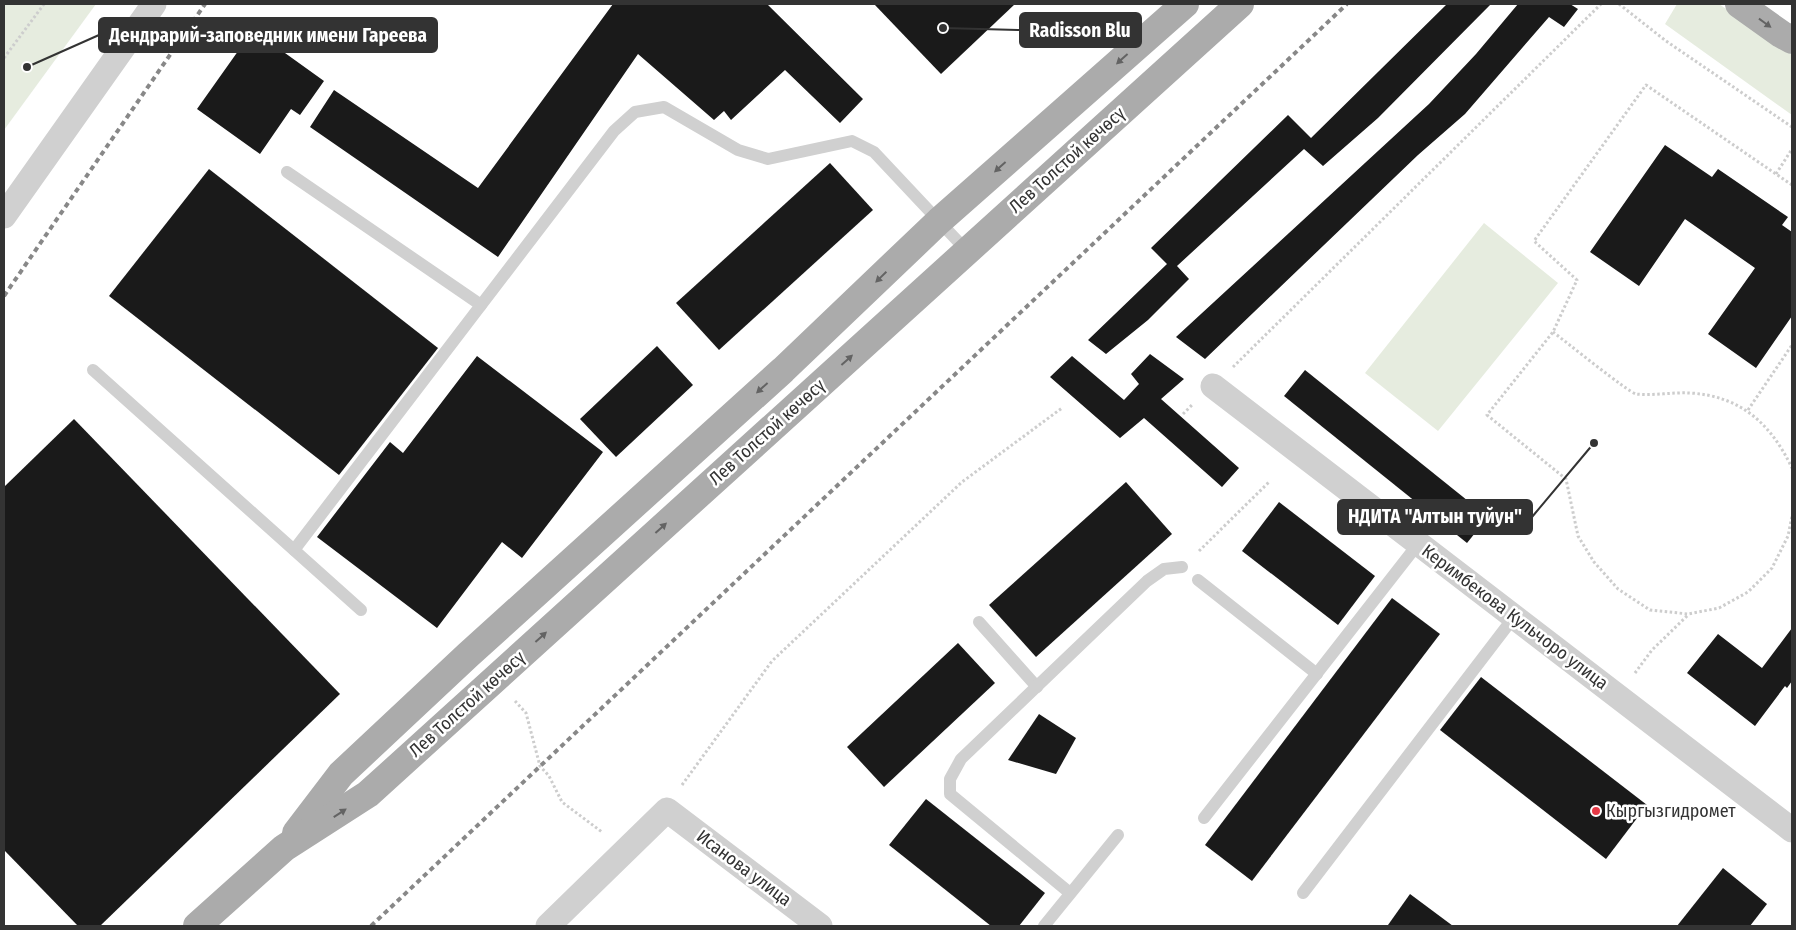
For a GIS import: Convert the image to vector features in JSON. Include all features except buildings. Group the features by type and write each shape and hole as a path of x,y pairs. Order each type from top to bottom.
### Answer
{"main road":[{"name":"Лев Толстой көчөсү","path":"284,848 341,774 468,655 783,370 939,221 1185,4"},
{"name":"Лев Толстой көчөсү","path":"197,926 284,848 368,794 1240,4"},
{"path":"1739,4 1792,40"}],"street":[{"path":"4,216 154,4"},
{"name":"Керимбекова Кульчоро улица","path":"1213,386 1792,830"},
{"path":"548,926 667,810"},
{"name":"Исанова улица","path":"667,810 820,926"}],"lane":[{"path":"294,550 614,131 635,112 664,107 738,150 768,159 852,141 874,152 967,251"},
{"path":"288,172 481,305"},
{"path":"93,370 361,610"},
{"path":"1204,818 1418,544"},
{"path":"1070,893 950,794 950,779 961,759 1148,581 1164,569 1182,567"},
{"path":"1198,580 1318,674"},
{"path":"1303,893 1514,617"},
{"path":"979,622 1037,687"},
{"path":"1044,926 1118,835"}],"path":[{"path":"4,58 44,4"},
{"path":"1213,386 1601,4"},
{"path":"1619,4 1666,41 1792,127"},
{"path":"1792,185 1646,85 1534,241 1577,280 1553,332 1487,415 1566,479 1578,536 1594,562 1618,589 1650,610 1688,614 1720,608 1748,592 1772,568 1788,536 1792,516"},
{"path":"1776,174 1792,149"},
{"path":"1553,332 1634,394 1692,393 1720,399 1748,410 1776,438 1792,468"},
{"path":"1748,410 1792,345"},
{"path":"667,810 686,779 772,661 962,482 1062,408"},
{"path":"1182,567 1269,482"},
{"path":"1619,696 1652,650 1688,614"},
{"path":"493,680 526,713 540,766 549,776 562,802 605,833"}],"shaded area":[{"path":"4,4 96,4 4,130"},
{"path":"1677,4 1719,4 1792,55 1792,115 1665,24"},
{"path":"1484,223 1558,283 1438,431 1365,373"}],"railway":[{"path":"4,296 205,4"},
{"path":"371,926 1347,4"}],"place":[{"name":"Radisson Blu","path":"943,28"},
{"name":"Дендрарий-заповедник имени Гареева","path":"27,67"},
{"name":"НДИТА \"Алтын туйун\"","path":"1594,443"},
{"name":"Кыргызгидромет","path":"1596,811"}]}
